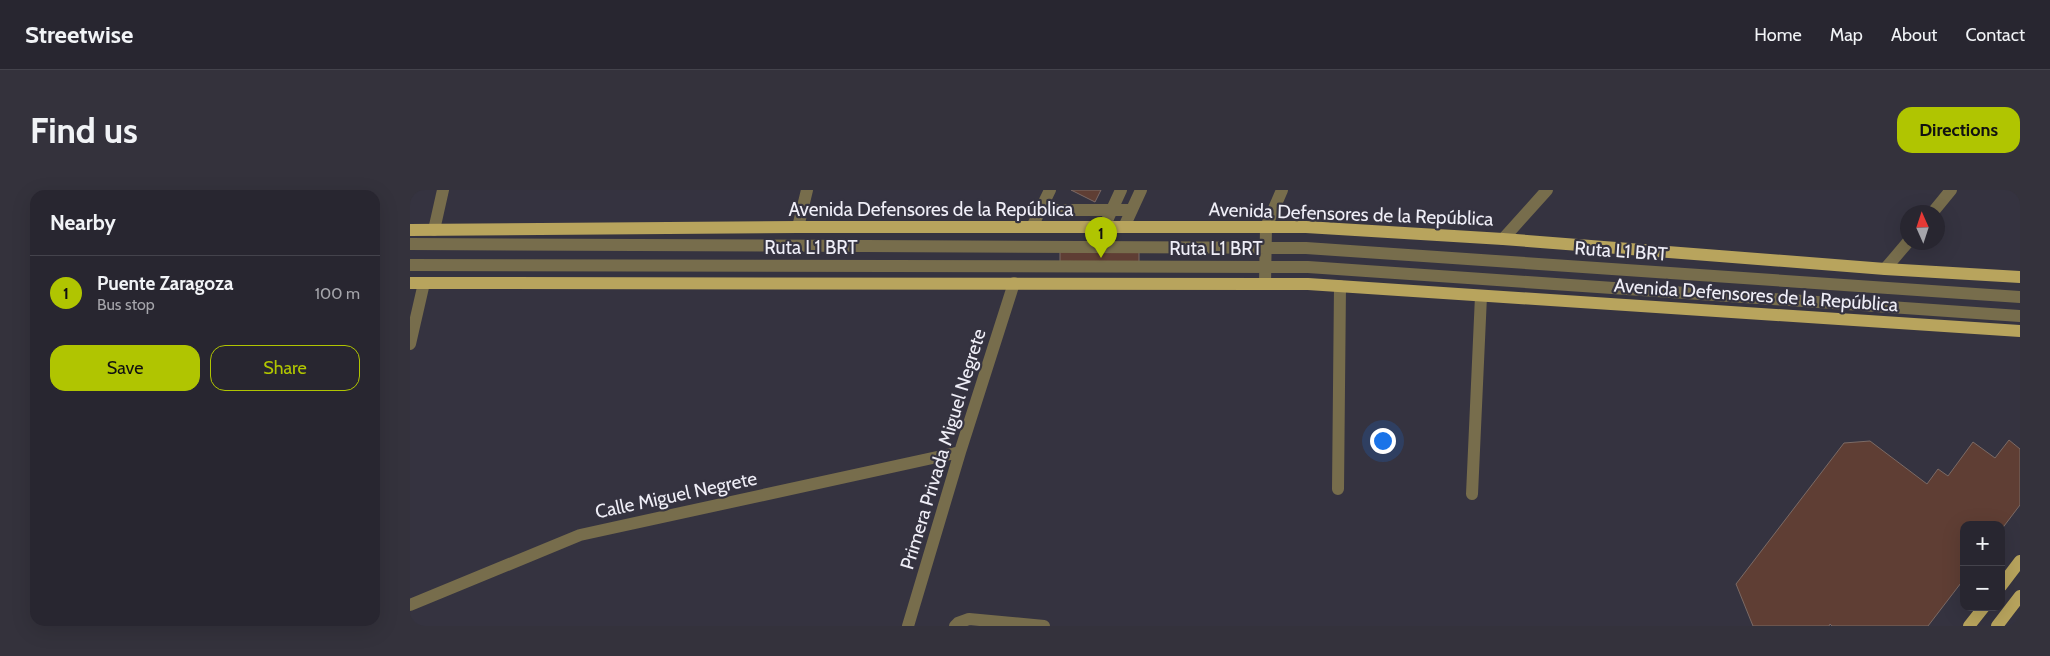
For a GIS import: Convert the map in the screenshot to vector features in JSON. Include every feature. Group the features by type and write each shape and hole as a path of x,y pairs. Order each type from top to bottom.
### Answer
{"main road":[{"name":"Avenida Defensores de la República","path":"410,230 798,227 1306,227 1503,239 1885,270 2020,277"},
{"name":"Avenida Defensores de la República","path":"410,283 1014,283 1340,286 2020,331"},
{"path":"2005,581 2020,561"},
{"path":"1997,626 2020,596"},
{"path":"1969,626 1981,611"}],"street":[{"path":"434,230 443,190"},
{"path":"798,227 807,190"},
{"path":"1032,227 1050,190"},
{"path":"1104,227 1120,190"},
{"path":"1124,228 1140,190"},
{"path":"1265,284 1266,227 1282,190"},
{"path":"1503,239 1547,190"},
{"path":"1938,205 1951,190"},
{"path":"1040,210 1132,210"},
{"name":"Ruta L1 BRT","path":"410,244 1316,249 2020,297"},
{"path":"1885,270 1901,250"},
{"name":"Ruta L1 BRT","path":"410,265 1265,266 1318,268 2020,316"},
{"path":"410,344 424,283"},
{"name":"Primera Privada Miguel Negrete","path":"908,626 960,452 1014,283"},
{"path":"1338,489 1340,286"},
{"path":"1472,494 1481,296"},
{"name":"Calle Miguel Negrete","path":"410,604 580,535 960,452"},
{"path":"955,626 958,622 969,619 1044,626"}],"building":[{"path":"1071,190 1101,190 1095,202"},
{"path":"1060,250 1139,250 1139,263 1060,263"},
{"path":"2009,440 2020,449 2020,505 2005,525 2005,521 1960,521 1960,584 1928,626 1832,626 1830,624 1829,626 1753,626 1736,584 1844,443 1870,441 1927,484 1938,469 1948,476 1973,442 1995,458"}],"place":[{"name":"Puente Zaragoza","path":"1101,258"}]}
